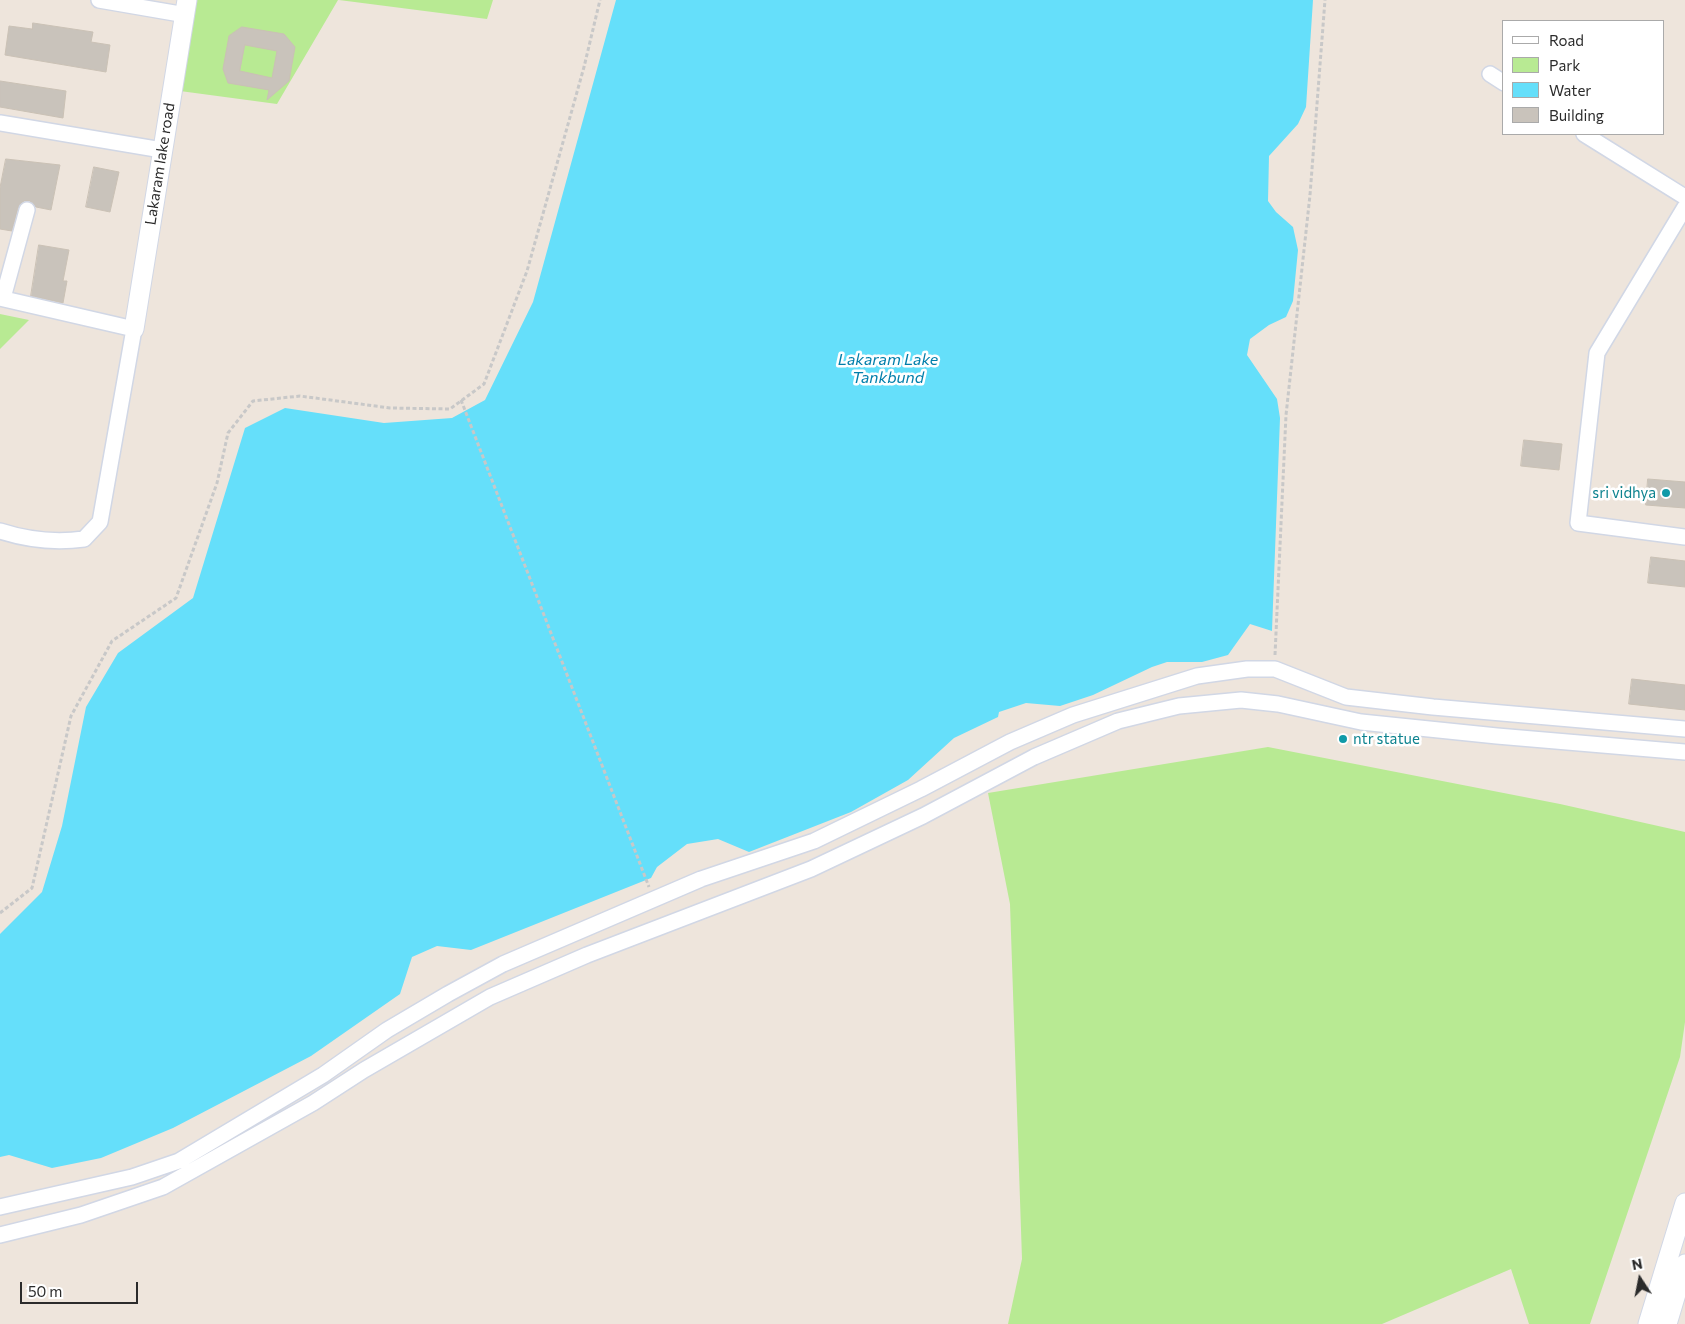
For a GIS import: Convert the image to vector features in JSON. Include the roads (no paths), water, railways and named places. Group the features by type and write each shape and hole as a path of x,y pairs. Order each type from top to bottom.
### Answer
{"street":[{"path":"99,0 186,7"},
{"name":"Lakaram lake road","path":"134,329 186,7"},
{"path":"1490,74 1502,82"},
{"path":"0,123 162,150"},
{"path":"1586,135 1685,197"},
{"path":"1685,207 1597,353 1578,523 1685,537"},
{"path":"0,531 22,538 66,541 84,539 100,522 134,329 1,298 27,210"},
{"path":"0,1207 132,1177 179,1161 316,1080 387,1030 503,964 701,879 814,841 921,789 1010,742 1072,715 1197,676 1247,669 1275,668 1346,697 1433,707 1685,729"},
{"path":"1341,717 1346,697"},
{"path":"0,1235 81,1215 163,1188 313,1103 364,1070 490,997 587,954 811,869 923,816 1034,757 1118,721 1179,706 1241,700 1278,704 1360,722 1685,752"},
{"path":"1648,1324 1685,1203"},
{"path":"1667,1324 1685,1264"}],"water":[{"name":"Lakaram Lake Tankbund","path":"616,0 1313,0 1306,107 1298,124 1269,156 1268,201 1276,212 1293,227 1298,250 1293,301 1286,317 1269,325 1250,339 1247,355 1277,399 1280,418 1272,631 1250,624 1228,655 1202,662 1167,662 1152,667 1093,695 1060,706 1026,703 999,712 998,717 954,738 908,780 851,812 749,852 718,839 687,844 657,867 651,878 471,950 437,946 412,957 400,994 311,1056 173,1128 101,1158 52,1168 9,1155 0,1157 0,934 42,892 62,826 86,707 118,653 193,598 245,428 285,408 384,423 452,418 485,400 533,302"}],"place":[{"name":"sri vidhya","path":"1666,493"},
{"name":"ntr statue","path":"1343,739"}]}
